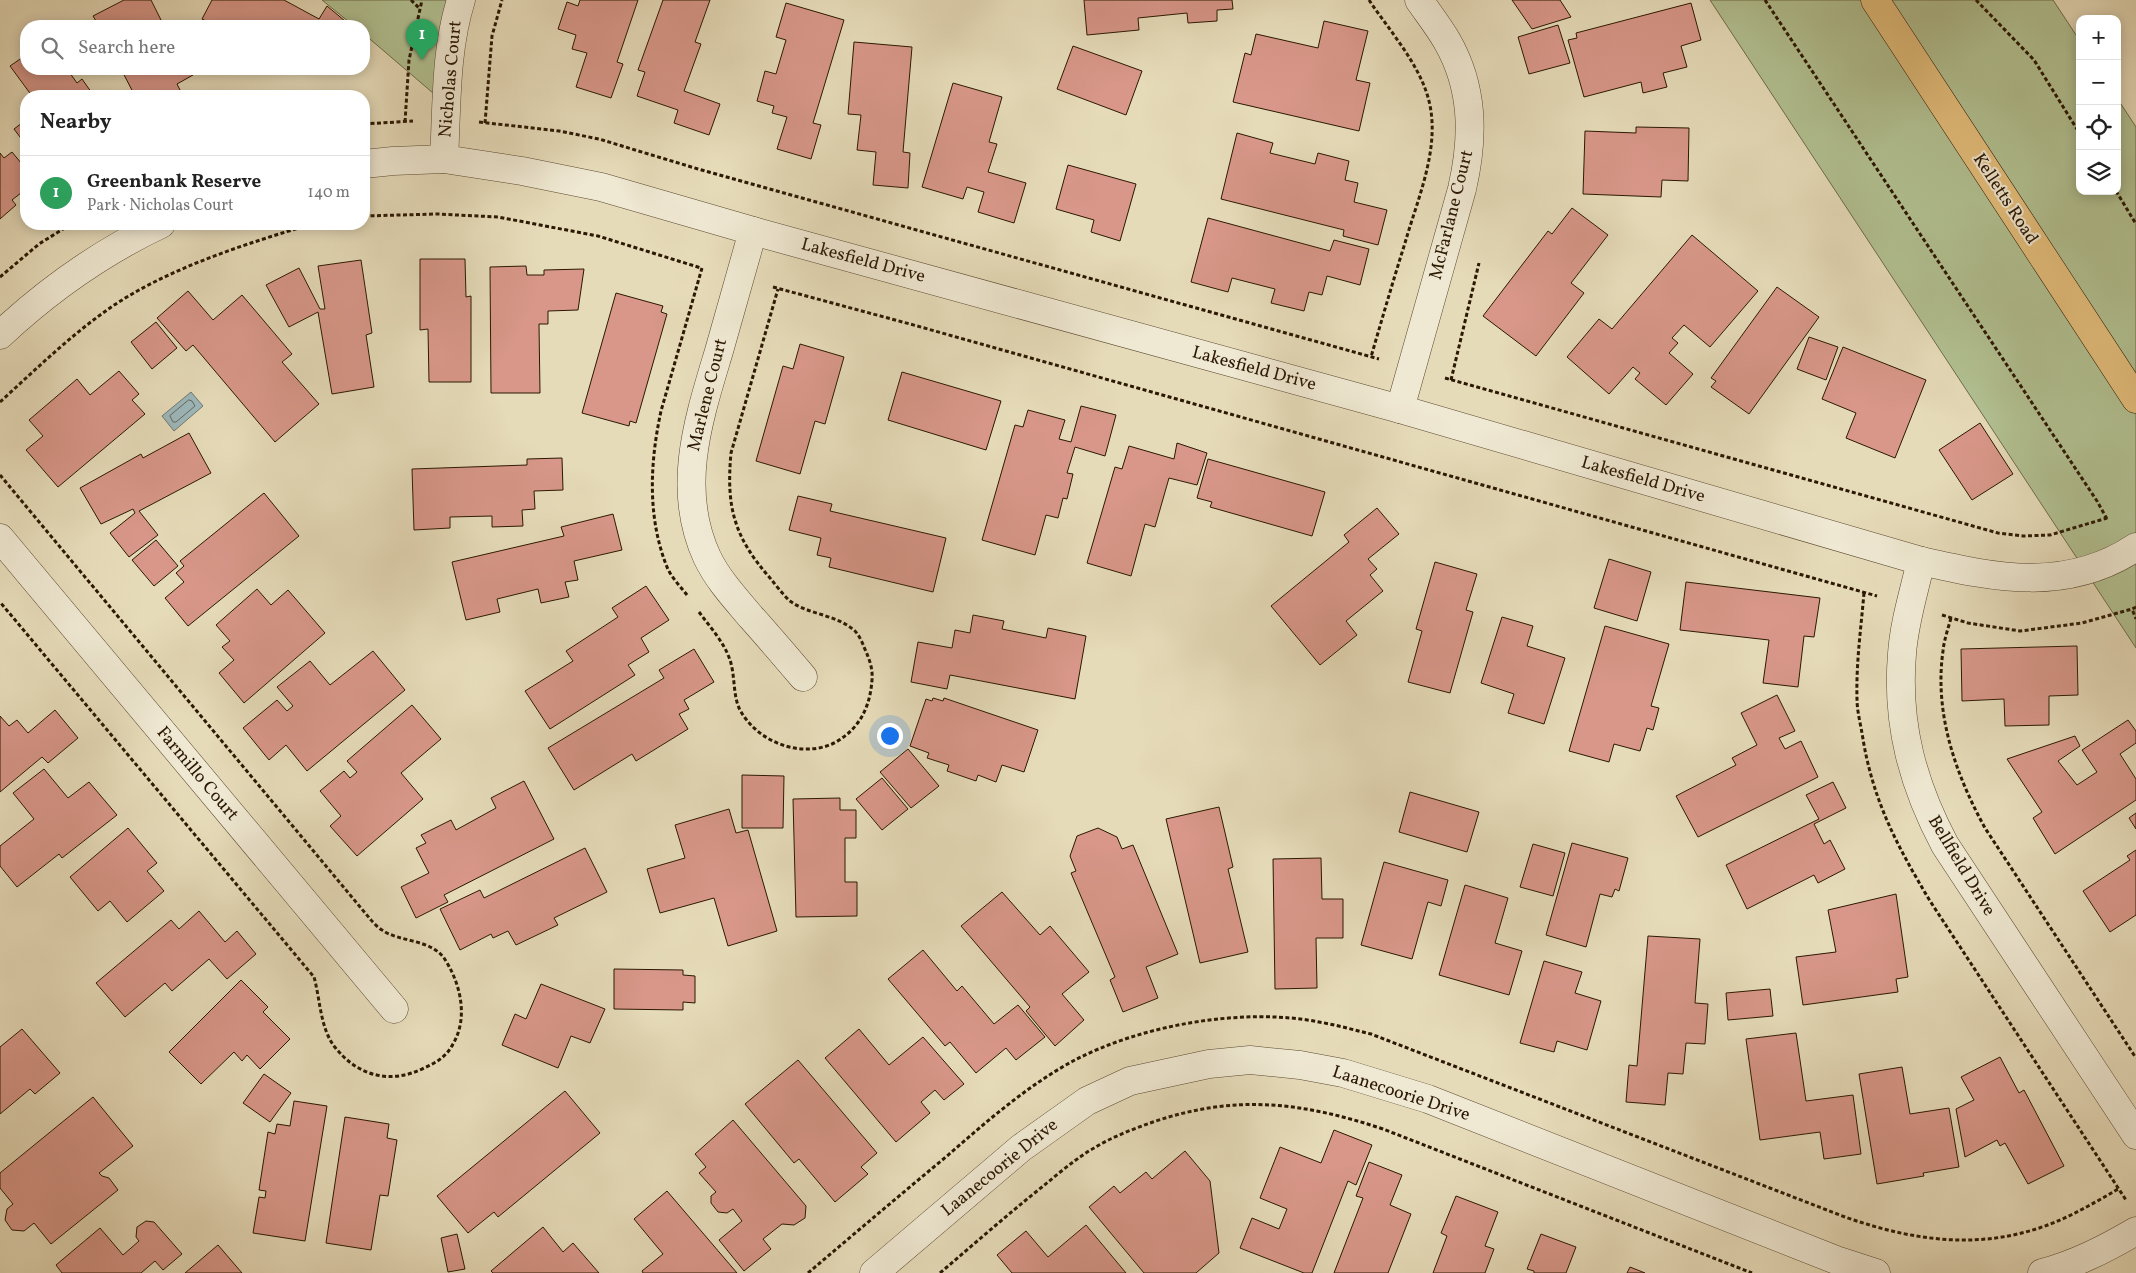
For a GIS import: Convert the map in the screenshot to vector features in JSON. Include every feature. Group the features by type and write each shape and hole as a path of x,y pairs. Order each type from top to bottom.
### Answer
{"main road":[{"name":"Kelletts Road","path":"1875,0 2136,398"}],"street":[{"name":"Nicholas Court","path":"444,159 447,84 453,26 461,0"},
{"name":"McFarlane Court","path":"1400,409 1462,189 1468,164 1471,132 1468,99 1459,68 1447,42 1419,0"},
{"name":"Lakesfield Drive","path":"370,163 444,159 522,171 601,187 753,231 1400,409 1921,561 1975,573 2025,579 2059,577 2085,571 2125,554 2136,547"},
{"path":"0,335 44,296 123,242 148,230"},
{"name":"Marlene Court","path":"753,231 698,423 691,466 692,506 706,556 716,574 729,592 803,678"},
{"name":"Farmillo Court","path":"0,538 394,1009"},
{"name":"Bellfield Drive","path":"1921,561 1906,624 1902,655 1902,723 1919,788 1930,818 1945,846 2136,1136"},
{"name":"Laanecoorie Drive","path":"874,1273 1021,1148 1087,1101 1130,1081 1209,1064 1250,1060 1300,1065 1343,1073 1428,1099 1836,1260 1876,1273"},
{"path":"2042,1273 2066,1266 2103,1250 2136,1232"}],"path":[{"path":"411,0 419,8"},
{"path":"405,122 409,60 422,0"},
{"path":"485,123 491,45 502,0"},
{"path":"1369,0 1417,72 1427,94 1432,134 1424,178 1371,356"},
{"path":"1765,0 2097,501 2110,525"},
{"path":"1976,0 2034,60 2076,128"},
{"path":"370,124 422,120"},
{"path":"474,122 560,131 599,139 698,169 1385,361"},
{"path":"2118,195 2136,224"},
{"path":"370,216 437,214 498,217 598,236 711,270"},
{"path":"0,276 39,244 61,230"},
{"path":"0,402 56,350 107,310 183,269 257,240 291,230"},
{"path":"691,601 668,568 660,545 653,501 652,475 661,411 702,268"},
{"path":"770,287 910,324 1882,598"},
{"path":"697,609 720,640 730,660 739,707 753,729 770,740 789,747 809,750 827,746 855,728 866,710 871,695 873,675 871,661 856,632 841,622 790,601 751,557 736,528 729,478 731,453 778,289"},
{"path":"1437,376 1998,533 2023,536 2050,535 2107,518"},
{"path":"1936,614 1968,623 2020,631 2082,623 2136,607"},
{"path":"2132,609 2136,619"},
{"path":"1951,618 1943,651 1941,685 1945,725 1954,761 1969,799 1985,828 2136,1058"},
{"path":"940,1273 1026,1199 1093,1148 1131,1130 1179,1113 1220,1105 1260,1104 1301,1107 1342,1115 1383,1129 1752,1273"}],"green space":[{"path":"322,0 461,0 447,105 370,39 370,20 347,20"},
{"path":"1710,0 2053,0 2076,35 2076,195 2121,195 2121,104 2136,127 2136,648"}],"water":[{"path":"191,392 203,406 174,431 162,416"}],"building":[{"path":"124,0 151,0 161,20 95,20 93,16"},
{"path":"212,0 284,0 319,19 327,6 344,20 204,20 202,19"},
{"path":"580,0 638,0 617,62 623,64 611,98 576,87 587,53 572,49 576,35 558,29 567,2 578,6"},
{"path":"663,0 710,0 695,42 701,44 684,91 720,104 709,135 674,123 678,110 637,96 645,72 638,70"},
{"path":"1084,0 1232,0 1233,9 1217,10 1217,21 1188,23 1187,13 1138,18 1139,30 1087,35"},
{"path":"1512,0 1560,0 1571,17 1532,29"},
{"path":"786,3 844,20 813,123 821,125 811,159 777,149 787,117 772,113 774,106 757,101 765,71 776,74 786,40 776,37"},
{"path":"1691,3 1701,40 1681,46 1687,67 1663,73 1667,87 1643,93 1641,82 1584,97 1568,40 1577,38 1576,33"},
{"path":"1324,21 1368,31 1356,80 1370,83 1359,131 1233,102 1245,53 1251,55 1256,34 1318,48"},
{"path":"1558,25 1570,63 1529,74 1518,37"},
{"path":"854,42 912,47 903,152 910,153 908,188 873,185 876,152 857,150 861,115 848,114"},
{"path":"1073,46 1142,71 1126,115 1057,89"},
{"path":"20,59 20,75 71,75 77,83 82,79 90,90 28,90 10,66"},
{"path":"124,75 193,75 177,84 180,90 132,90"},
{"path":"953,83 1002,97 989,142 997,144 988,172 1026,183 1014,223 978,212 984,192 967,187 963,199 922,187"},
{"path":"20,124 20,137 14,129"},
{"path":"1636,127 1689,128 1688,181 1662,180 1661,197 1583,194 1585,131 1636,133"},
{"path":"1237,133 1273,143 1270,153 1315,164 1318,153 1349,161 1345,180 1358,183 1354,202 1387,210 1378,245 1343,236 1344,230 1221,199"},
{"path":"12,152 20,162 20,194 12,200 16,205 0,219 0,153 4,158"},
{"path":"1068,165 1136,184 1120,241 1091,232 1094,220 1056,209"},
{"path":"1572,208 1608,235 1571,283 1584,293 1536,356 1483,316 1548,231 1552,234"},
{"path":"1208,218 1330,251 1334,240 1369,249 1360,285 1327,276 1322,295 1309,292 1304,311 1271,303 1275,289 1232,278 1228,292 1191,282"},
{"path":"1692,235 1758,291 1710,347 1684,325 1672,338 1678,343 1669,353 1693,374 1666,405 1635,379 1640,373 1633,367 1609,394 1567,357 1599,319 1612,329"},
{"path":"420,259 465,259 466,297 471,296 471,382 429,382 428,329 420,330"},
{"path":"361,260 372,333 366,335 374,387 332,394 318,312 289,327 266,285 299,268 320,309 325,309 318,266"},
{"path":"526,266 527,275 544,275 544,270 584,269 578,310 548,311 548,324 539,324 540,393 491,393 490,267"},
{"path":"1777,287 1819,317 1749,414 1711,387 1716,381 1711,378"},
{"path":"188,291 213,320 242,295 292,354 282,362 319,404 275,442 193,345 186,351 157,318"},
{"path":"616,293 663,306 661,312 667,314 636,423 630,421 629,426 582,413"},
{"path":"156,322 177,348 152,369 131,342"},
{"path":"1809,337 1838,347 1826,380 1797,369"},
{"path":"800,344 844,357 825,424 815,421 800,474 756,461 783,366 793,369"},
{"path":"1843,347 1926,380 1895,458 1846,438 1856,413 1822,399"},
{"path":"119,371 139,394 132,400 145,414 58,487 26,450 43,436 29,420 77,379 90,395"},
{"path":"902,372 1001,401 986,450 888,420"},
{"path":"1081,406 1116,415 1105,456 1075,447 1067,473 1073,474 1067,499 1063,498 1058,518 1046,515 1035,555 982,540 1015,425 1023,427 1028,410 1065,420 1059,439 1071,442"},
{"path":"1980,423 2013,474 1972,500 1939,450"},
{"path":"189,433 211,473 139,511 158,535 129,557 110,533 135,513 133,509 101,524 80,488 141,454 143,458"},
{"path":"1177,443 1207,453 1197,485 1169,478 1155,527 1145,524 1131,576 1087,563 1115,467 1122,469 1129,446 1174,459"},
{"path":"562,458 563,490 534,491 535,509 522,510 523,526 492,527 492,516 450,517 450,528 414,530 412,469 527,465 527,459"},
{"path":"1208,459 1325,492 1312,536 1210,507 1212,502 1197,498"},
{"path":"264,493 299,536 188,626 165,598 184,582 176,573 184,566 180,561"},
{"path":"798,496 832,504 830,511 946,538 933,592 829,567 831,558 817,555 821,538 789,530"},
{"path":"1377,508 1399,534 1368,559 1377,569 1370,575 1383,591 1346,621 1357,635 1320,665 1271,606 1349,542 1344,535"},
{"path":"613,514 622,550 574,561 578,580 565,582 569,597 541,603 538,589 497,599 500,612 466,620 452,562 564,536 561,527"},
{"path":"156,540 178,566 154,586 132,560"},
{"path":"1609,559 1651,572 1637,621 1594,608"},
{"path":"1435,562 1477,574 1466,610 1473,612 1450,693 1408,682 1422,631 1416,629"},
{"path":"1686,582 1820,598 1814,637 1804,636 1798,687 1763,683 1769,640 1680,630"},
{"path":"646,586 669,620 641,638 649,652 628,665 635,675 550,729 525,691 573,661 566,651 618,617 612,608"},
{"path":"257,589 271,605 288,590 325,633 244,703 219,673 234,660 222,647 230,641 216,625"},
{"path":"973,615 1004,621 1002,629 1046,638 1048,628 1086,636 1075,699 950,675 947,689 911,682 918,642 952,648 955,630 970,633"},
{"path":"1502,617 1533,626 1527,646 1565,658 1544,724 1508,713 1514,694 1481,683"},
{"path":"1605,626 1669,644 1651,706 1659,708 1653,730 1647,728 1640,751 1614,744 1609,762 1569,751"},
{"path":"2077,646 2078,695 2049,696 2049,725 2005,726 2004,699 1962,701 1961,649"},
{"path":"694,649 714,682 684,700 689,709 679,714 688,729 636,761 632,754 574,790 548,748 664,678 659,670"},
{"path":"373,651 405,690 307,771 286,745 269,760 243,728 277,700 287,711 293,706 277,687 310,661 330,685"},
{"path":"1777,695 1795,731 1779,738 1785,749 1801,741 1818,777 1698,837 1676,796 1736,765 1732,758 1757,745 1741,713"},
{"path":"933,698 943,701 944,698 1038,730 1024,772 1002,765 996,782 978,775 976,781 947,771 949,765 927,758 929,753 910,746 926,699 932,701"},
{"path":"412,705 441,739 401,773 423,799 357,856 330,826 341,816 320,791 344,771 350,778 357,772 347,761"},
{"path":"55,710 78,738 48,763 42,757 0,792 0,716 9,726 17,720 28,733"},
{"path":"2128,720 2136,731 2136,743 2120,754 2136,779 2136,800 2055,854 2033,818 2042,812 2007,759 2075,736 2080,746 2058,761 2077,785 2097,772 2082,750"},
{"path":"908,749 939,786 911,808 880,772"},
{"path":"44,769 68,798 89,782 117,815 62,858 59,854 17,887 0,866 0,846 34,819 13,793"},
{"path":"742,775 784,776 783,828 742,828"},
{"path":"882,778 908,809 882,830 856,799"},
{"path":"524,781 554,839 444,895 448,902 416,918 401,887 429,873 416,848 426,843 421,835 451,820 456,830 496,808 491,798"},
{"path":"1833,782 1846,808 1814,824 1824,844 1830,840 1845,869 1818,883 1814,875 1747,909 1726,865 1819,819 1806,795"},
{"path":"1410,792 1479,812 1467,852 1399,832"},
{"path":"840,798 840,810 856,810 856,838 845,838 845,882 857,882 857,916 796,917 793,799"},
{"path":"1219,807 1233,867 1228,869 1248,952 1200,963 1166,819"},
{"path":"729,809 736,833 748,830 777,931 728,946 714,898 660,913 647,869 685,858 675,825"},
{"path":"2136,813 2136,829 2129,818"},
{"path":"128,828 157,863 147,871 164,891 127,922 110,901 98,911 70,877"},
{"path":"1098,828 1117,837 1122,849 1133,845 1178,954 1146,967 1158,998 1123,1012 1110,980 1115,977 1071,873 1076,871 1070,856 1077,836"},
{"path":"1572,843 1628,858 1619,891 1615,889 1612,897 1600,894 1586,947 1546,935"},
{"path":"1533,844 1565,853 1553,896 1520,887"},
{"path":"585,848 607,892 554,918 558,925 516,945 508,931 493,938 491,934 460,950 440,909 480,890 484,898"},
{"path":"2136,850 2136,915 2110,932 2083,891 2130,860 2127,856"},
{"path":"1321,858 1322,899 1343,899 1343,938 1316,938 1317,988 1275,989 1273,859"},
{"path":"1384,862 1448,880 1441,906 1428,902 1412,959 1361,945"},
{"path":"1465,885 1508,898 1495,943 1522,951 1509,995 1439,975"},
{"path":"1002,892 1040,935 1050,926 1089,972 1062,994 1084,1020 1055,1046 1026,1011 1030,1007 961,926"},
{"path":"1896,894 1908,977 1896,979 1898,992 1803,1005 1796,957 1836,952 1828,910"},
{"path":"199,911 225,942 237,931 256,954 227,979 209,959 172,991 165,983 125,1017 96,983 171,920 179,929"},
{"path":"1648,936 1700,939 1695,1003 1708,1004 1705,1044 1686,1043 1683,1074 1668,1073 1665,1105 1626,1102 1629,1065 1637,1066"},
{"path":"923,950 957,991 962,986 994,1024 1018,1005 1045,1037 1016,1060 1006,1048 976,1073 950,1042 945,1046 888,979"},
{"path":"1544,961 1582,972 1575,993 1601,1001 1587,1050 1557,1041 1554,1052 1520,1043"},
{"path":"614,969 683,970 683,975 695,976 695,1003 683,1002 683,1010 614,1009"},
{"path":"241,980 268,1007 263,1012 290,1039 260,1069 247,1055 242,1061 234,1052 201,1084 169,1052"},
{"path":"541,984 605,1009 590,1043 571,1036 558,1068 502,1045 515,1014 526,1019"},
{"path":"1770,989 1773,1016 1728,1020 1726,993"},
{"path":"22,1029 60,1073 35,1094 30,1089 0,1114 0,1047"},
{"path":"859,1029 889,1065 923,1037 964,1084 944,1100 935,1090 921,1102 930,1113 896,1142 825,1058"},
{"path":"1796,1033 1806,1101 1853,1095 1861,1154 1824,1159 1820,1132 1760,1140 1746,1039"},
{"path":"2000,1057 2019,1093 2024,1090 2064,1166 2028,1184 2005,1143 2000,1146 1997,1140 1965,1157 1956,1109 1974,1100 1961,1077"},
{"path":"798,1060 877,1153 861,1167 868,1174 835,1202 799,1159 794,1163 745,1104"},
{"path":"1902,1067 1910,1114 1949,1108 1959,1167 1923,1173 1924,1176 1877,1184 1859,1074"},
{"path":"264,1074 291,1093 270,1122 243,1103"},
{"path":"565,1091 600,1133 498,1217 494,1212 468,1233 437,1196"},
{"path":"93,1097 133,1146 99,1173 109,1178 118,1190 51,1244 34,1223 24,1231 12,1230 5,1220 7,1209 13,1204 0,1188 0,1173"},
{"path":"294,1101 327,1106 305,1241 253,1233 259,1197 265,1198 266,1191 259,1190 268,1132 275,1134 277,1124 290,1126"},
{"path":"345,1117 389,1124 387,1138 397,1140 388,1196 380,1195 371,1250 326,1243"},
{"path":"733,1120 806,1206 805,1218 794,1225 782,1224 763,1239 771,1249 744,1271 719,1240 742,1221 733,1209 727,1213 718,1212 711,1203 711,1196 716,1192 699,1173 706,1167 695,1154"},
{"path":"1334,1130 1372,1145 1356,1185 1348,1181 1312,1273 1304,1273 1240,1248 1252,1218 1279,1229 1287,1209 1260,1198 1280,1147 1321,1163"},
{"path":"1185,1151 1210,1181 1219,1253 1196,1273 1144,1273 1089,1207 1114,1186 1120,1193 1146,1172 1152,1179"},
{"path":"1369,1162 1402,1175 1390,1205 1411,1214 1388,1273 1334,1273 1363,1198 1356,1196"},
{"path":"667,1191 737,1273 643,1273 642,1271 663,1254 634,1219"},
{"path":"1456,1196 1498,1212 1485,1246 1494,1249 1485,1273 1433,1273 1447,1236 1441,1233"},
{"path":"146,1221 154,1222 182,1254 163,1270 155,1261 141,1273 62,1273 56,1265 100,1228 123,1255 139,1241 136,1237 137,1227"},
{"path":"1086,1225 1126,1273 1012,1273 997,1255 1026,1231 1048,1257"},
{"path":"543,1227 563,1252 573,1243 599,1273 493,1273 491,1271"},
{"path":"457,1234 465,1269 448,1272 441,1238"},
{"path":"1541,1234 1576,1247 1566,1273 1534,1273 1534,1271 1527,1269"},
{"path":"218,1245 242,1273 185,1273"},
{"path":"1630,1267 1645,1273 1627,1273"}],"place":[{"name":"Greenbank Reserve","path":"422,60"}]}
